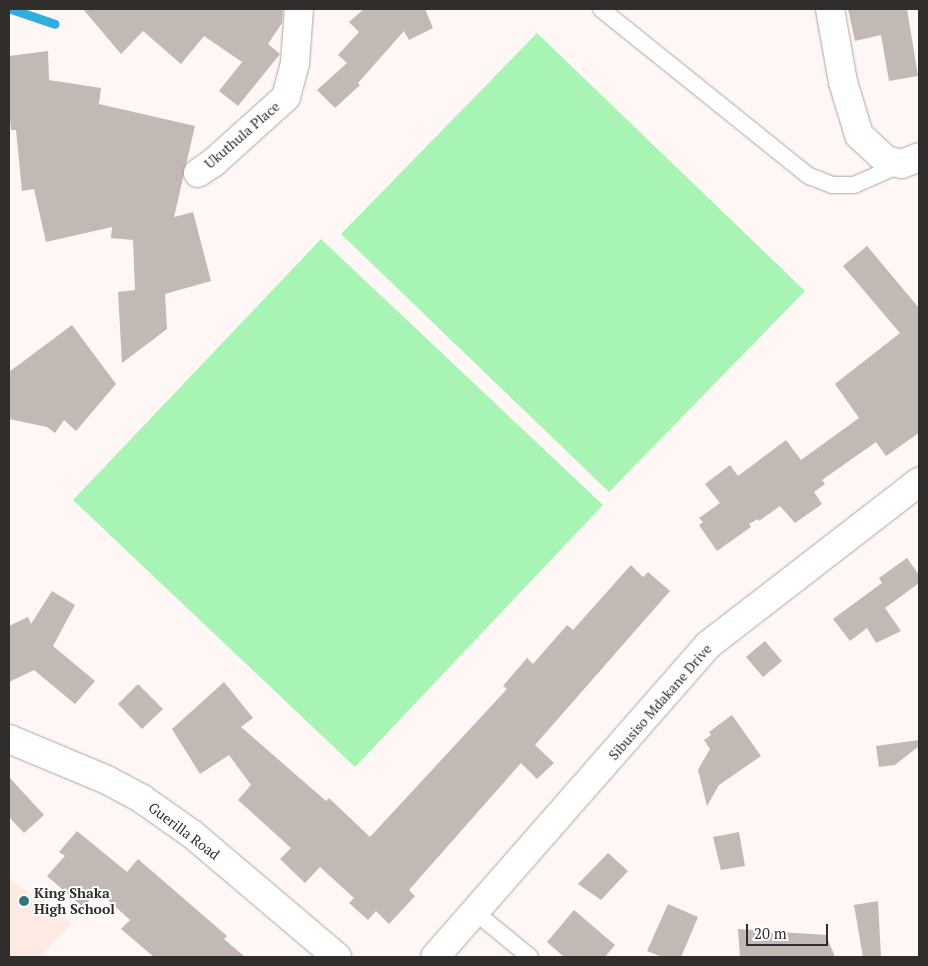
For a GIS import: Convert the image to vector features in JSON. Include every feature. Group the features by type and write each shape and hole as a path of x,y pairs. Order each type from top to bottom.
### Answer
{"street":[{"name":"Ukuthula Place","path":"198,173 286,97 295,63 299,9"},
{"path":"830,9 843,82 859,135 886,160 911,161"},
{"name":"Sibusiso Mdakane Drive","path":"435,957 708,645 856,528 919,482"},
{"name":"Guerilla Road","path":"9,739 106,780 142,799 192,834 337,957"}],"lane":[{"path":"601,9 809,176 832,185 854,185 911,161"},
{"path":"476,912 530,957"}],"shaded area":[{"name":"King Shaka High School","path":"9,878 72,923 43,954 48,957 9,957"}],"green space":[{"path":"537,33 805,291 609,492 341,234"},
{"path":"321,239 603,505 355,767 73,500"}],"building":[{"path":"83,9 283,9 282,23 268,44 280,54 238,106 219,91 242,62 204,36 181,64 143,31 121,54"},
{"path":"364,9 425,9 433,28 409,40 404,31 358,83 360,85 335,108 317,90 347,63 338,55 359,32 349,22"},
{"path":"848,9 907,9 918,76 889,81 881,35 855,41"},
{"path":"48,51 49,80 101,88 99,104 195,126 174,217 193,212 211,281 165,294 167,329 122,363 118,292 135,290 133,240 111,238 112,227 46,242 34,189 22,191 16,130 11,130 9,110 9,56"},
{"path":"867,246 919,308 919,433 886,456 876,442 822,480 825,484 814,492 822,504 795,523 780,506 759,521 758,519 749,524 751,527 717,551 699,525 703,522 699,518 720,503 705,484 730,465 738,476 786,440 801,460 859,418 835,384 900,333 843,266"},
{"path":"72,325 116,384 76,431 64,420 55,433 47,427 9,419 9,372"},
{"path":"907,558 919,575 919,583 885,608 901,631 876,643 867,628 850,641 833,619 882,583 879,578"},
{"path":"631,565 643,577 648,572 670,591 535,745 554,763 537,779 521,763 409,890 415,896 389,924 376,911 368,920 349,903 354,898 320,867 305,883 280,859 291,848 238,800 251,785 229,755 200,774 172,729 224,682 253,718 241,727 326,801 329,798 370,837 507,689 503,686 527,658 533,664 567,625 573,630"},
{"path":"52,591 75,605 53,646 95,681 75,704 34,670 9,682 9,626 28,617 31,624"},
{"path":"765,641 782,661 763,677 746,657"},
{"path":"138,684 163,709 142,729 118,704"},
{"path":"732,715 761,756 719,785 707,806 698,770 710,749 704,740 711,735 709,732"},
{"path":"919,740 919,746 895,765 879,767 876,746"},
{"path":"9,777 44,815 24,833 9,817"},
{"path":"77,831 127,872 138,859 227,936 224,939 245,957 154,957 121,929 130,920 98,891 83,907 47,876 65,856 59,852"},
{"path":"739,832 745,866 721,870 713,837"},
{"path":"608,853 628,871 601,900 578,884"},
{"path":"878,901 881,957 863,957 854,905"},
{"path":"668,904 698,917 681,957 662,957 647,951"},
{"path":"574,910 615,945 605,957 564,957 547,942"},
{"path":"738,929 826,935 835,957 740,957"}],"waterway":[{"path":"11,9 55,24"}],"place":[{"name":"King Shaka High School","path":"24,901"}]}
